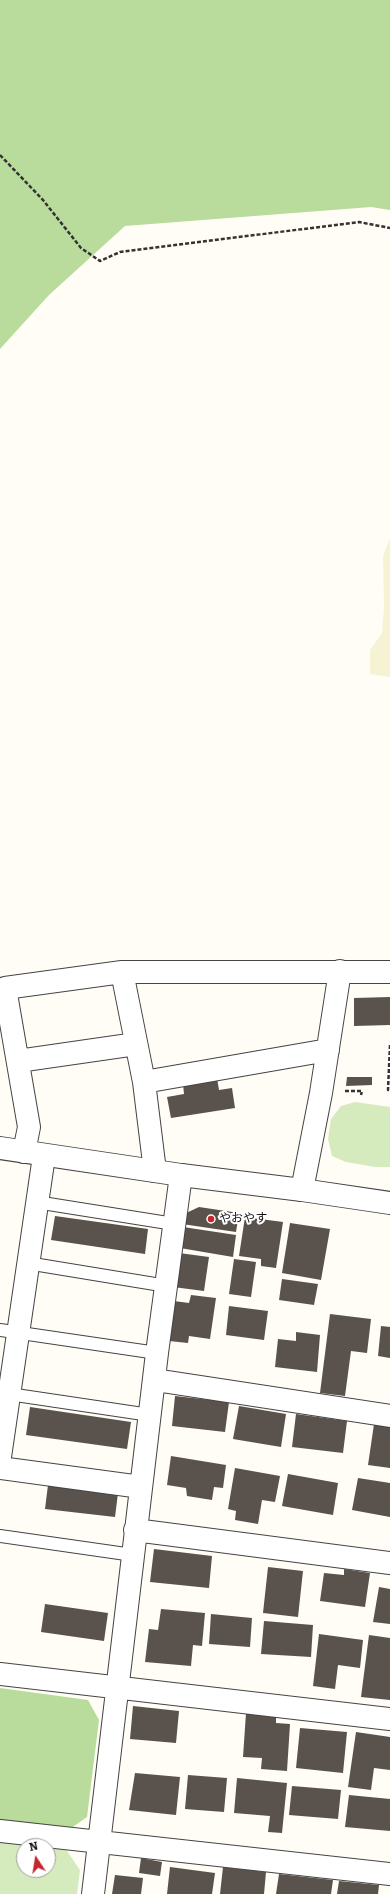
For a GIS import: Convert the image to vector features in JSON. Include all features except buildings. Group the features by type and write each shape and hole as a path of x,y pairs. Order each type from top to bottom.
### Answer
{"street":[{"path":"302,1190 328,1050 340,971"},
{"path":"0,1458 9,1394 9,1331 27,1263 36,1202 34,1154 5,988 122,972 390,972"},
{"path":"122,972 144,1082 156,1171"},
{"path":"18,1061 136,1044"},
{"path":"144,1082 328,1050"},
{"path":"0,1148 181,1175 390,1203"},
{"path":"93,1894 100,1843 116,1687 157,1353 181,1175"},
{"path":"154,1380 390,1416"},
{"path":"0,1468 141,1487"},
{"path":"136,1530 390,1564"},
{"path":"0,1674 390,1719"},
{"path":"0,1831 390,1874"}],"lane":[{"path":"36,1202 174,1224"},
{"path":"27,1263 166,1286"},
{"path":"9,1331 157,1353"},
{"path":"9,1394 150,1415"},
{"path":"0,1536 133,1555"}],"path":[{"path":"0,155 43,200 81,248 100,261 120,252 359,222 390,228"},
{"path":"390,1045 388,1090 390,1090"}],"shaded area":[{"path":"390,538 390,677 370,674 370,650 382,633 384,607 383,556"}],"green space":[{"path":"0,0 390,0 390,210 371,207 125,226 49,295 0,349"},
{"path":"355,1102 390,1107 390,1167 375,1167 346,1162 332,1156 328,1139 331,1119 341,1106"},
{"path":"0,1688 88,1700 99,1720 87,1817 70,1829 0,1820"},
{"path":"0,1842 16,1844 16,1878 56,1878 56,1847 65,1848 80,1870 77,1894 0,1894"}],"place":[{"name":"やおやす","path":"211,1219"}]}
